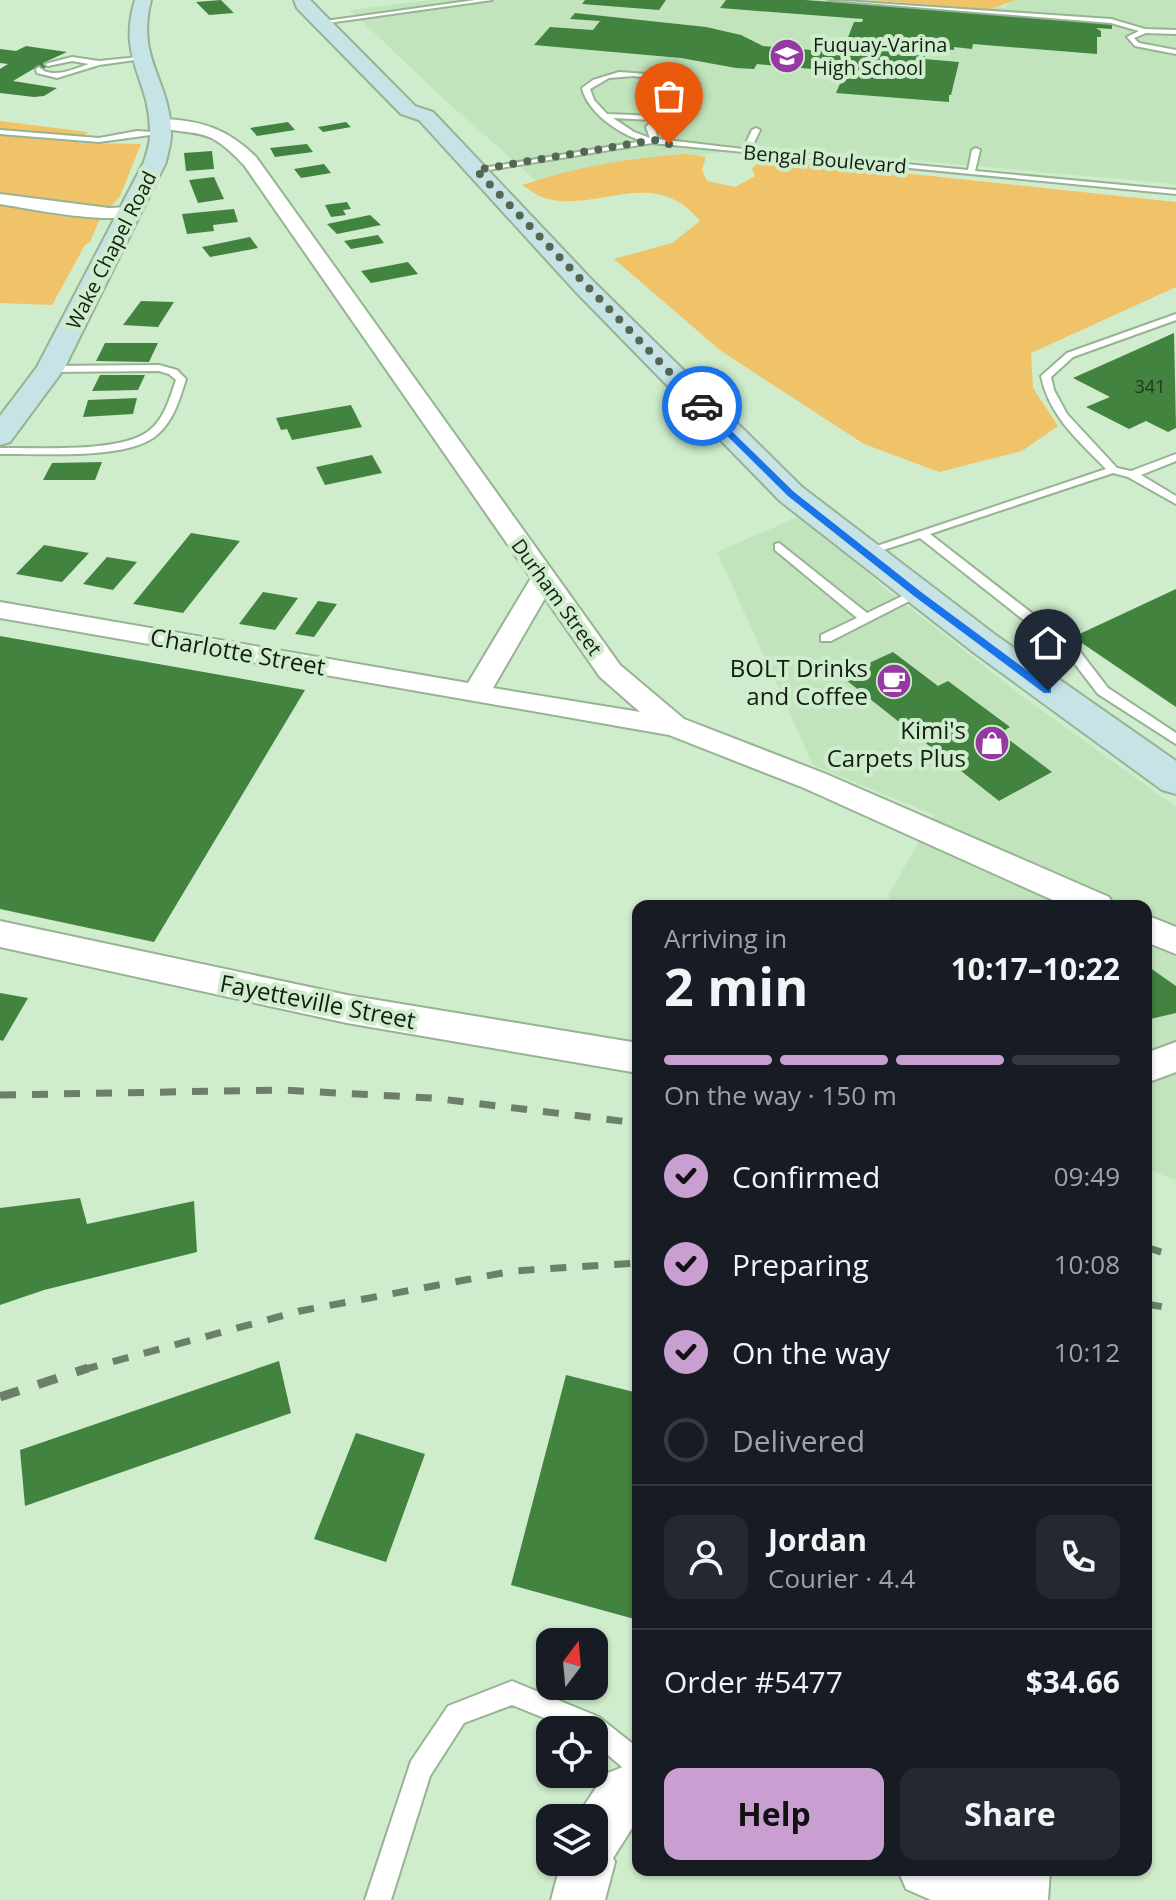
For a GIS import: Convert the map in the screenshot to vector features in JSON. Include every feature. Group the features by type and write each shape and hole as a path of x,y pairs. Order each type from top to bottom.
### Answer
{"main road":[{"path":"143,0 135,30 139,59 161,128"},
{"path":"302,0 429,107 426,116 476,170 595,297 780,483 917,594 1087,698 1176,780"},
{"path":"315,0 330,21"},
{"name":"Wake Chapel Road","path":"0,436 50,369 155,162 161,128"}],"street":[{"name":"Durham Street","path":"161,128 207,127 230,139 250,161 610,671 674,726 815,781 1083,900"},
{"path":"0,199 109,213 130,212"},
{"path":"476,693 543,579"},
{"name":"Charlotte Street","path":"0,610 607,717 674,726"},
{"path":"1152,931 1176,941"},
{"name":"Fayetteville Street","path":"0,934 347,1009 632,1057"},
{"path":"1152,1066 1176,1057"},
{"path":"608,1818 624,1793 632,1790"},
{"path":"578,1900 584,1876"},
{"path":"939,1876 996,1900"},
{"path":"1021,1900 1023,1876"}],"lane":[{"path":"330,21 489,0"},
{"path":"832,0 1111,21 1145,31 1176,32"},
{"path":"1145,31 1133,35 1130,41 1147,48 1176,52"},
{"path":"48,64 72,59 99,63"},
{"path":"39,69 40,73 57,76 99,63 139,59"},
{"path":"637,75 669,80 684,90 684,96 650,127 654,140 630,134 588,98 586,88 608,77 637,75"},
{"path":"608,116 660,118"},
{"path":"0,132 99,140 161,128"},
{"path":"746,151 756,130"},
{"name":"Bengal Boulevard","path":"476,170 654,140 1176,192"},
{"path":"971,172 976,150"},
{"path":"1176,317 1070,355 1046,376 1047,390 1062,415 1113,470 1132,475 1176,501"},
{"path":"0,451 121,448 138,443 159,431 181,379 159,368 50,369"},
{"path":"1132,475 1176,457"},
{"path":"865,552 1113,470"},
{"path":"921,533 1073,652 1087,698 1176,739"},
{"path":"779,547 866,619"},
{"path":"826,638 917,594"},
{"path":"378,1900 420,1770 456,1714 512,1693 591,1725 632,1759"}],"shaded area":[{"name":"Fuquay-Varina High School","path":"430,0 896,0 1006,8 1008,0 1176,0 1176,184 753,146 541,185 350,10"},
{"path":"871,0 1015,0 989,10"},
{"path":"0,121 88,132 78,143 141,144 120,196 99,221 52,305 0,303"},
{"path":"686,154 706,157 702,170 707,181 735,187 755,176 752,168 762,160 780,160 1176,202 1176,287 1031,353 1033,388 1058,426 1022,451 939,472 864,444 721,351 614,259 672,243 700,221 682,204 663,196 644,193 564,201 541,197 522,185 603,164"},
{"path":"802,515 883,587 1026,699 1176,807 1176,1180 1152,1171 1152,900 892,900 888,896 934,815 813,765 717,552"}],"building":[{"path":"221,0 234,13 209,15 196,2"},
{"path":"585,0 666,0 659,10 582,4"},
{"name":"Fuquay-Varina High School","path":"726,0 805,0 1112,23 1112,29 1096,28 1101,31 1101,37 1097,37 1097,54 973,44 972,49 927,48 924,59 959,62 949,102 836,93 845,72 757,64 754,69 736,68 681,58 534,45 550,27 593,30 600,21 570,19 575,13 706,27 741,35 763,46 871,55 872,52 843,50 854,22 862,22 863,19 720,8"},
{"path":"26,46 67,52 43,63 52,64 43,69 35,68 13,81 57,88 44,96 34,97 0,93 0,69 8,64 0,63 0,49 16,51"},
{"path":"288,122 295,130 257,136 250,128"},
{"path":"346,122 351,127 323,132 318,127"},
{"path":"307,144 313,152 275,157 270,148"},
{"path":"212,151 214,169 186,171 184,153"},
{"path":"324,164 331,173 301,178 294,169"},
{"path":"214,177 224,199 198,203 189,180"},
{"path":"347,202 351,209 343,210 346,215 331,217 325,205"},
{"path":"234,209 238,222 213,225 214,231 187,234 182,214"},
{"path":"370,215 381,225 337,234 327,224"},
{"path":"378,235 384,243 351,249 344,241"},
{"path":"250,237 258,248 210,257 202,247"},
{"path":"408,262 418,274 371,283 361,271"},
{"path":"141,301 174,302 158,327 123,325"},
{"path":"1174,333 1176,428 1168,432 1146,421 1129,429 1086,407 1110,397 1073,378"},
{"path":"105,343 158,343 149,362 96,361"},
{"path":"100,375 145,375 138,390 92,391"},
{"path":"137,398 133,414 83,417 88,400"},
{"path":"351,405 362,427 292,440 287,429 281,430 276,418"},
{"path":"372,455 382,473 325,485 316,467"},
{"path":"102,462 95,480 43,480 52,463"},
{"path":"191,533 240,541 183,613 133,604"},
{"path":"44,545 89,553 62,582 16,574"},
{"path":"107,557 137,562 113,590 83,584"},
{"path":"1176,589 1176,707 1073,637"},
{"path":"263,592 298,598 275,630 239,624"},
{"path":"318,601 337,604 314,637 295,634"},
{"path":"0,636 305,690 154,942 0,909"},
{"path":"893,652 938,686 948,681 1010,727 1000,733 1052,772 999,801 841,676"},
{"path":"1152,969 1176,986 1176,1013 1152,1019"},
{"path":"0,993 28,998 3,1041 0,1040"},
{"path":"80,1198 87,1224 194,1201 197,1252 44,1290 0,1305 0,1208"},
{"path":"279,1361 291,1413 25,1506 20,1450"},
{"path":"566,1375 632,1392 632,1618 511,1585"},
{"path":"356,1433 425,1454 386,1562 314,1539"}],"railway":[{"path":"0,1095 281,1090 432,1098 632,1122"},
{"path":"1152,1249 1176,1257"},
{"path":"82,1370 300,1311 513,1271 632,1263"},
{"path":"1152,1305 1176,1309"},
{"path":"0,1397 88,1368"}],"way so far":[{"path":"669,144 654,140 476,170 702,406"}],"place":[{"name":"Fuquay-Varina High School","path":"787,56"},
{"name":"BOLT Drinks and Coffee","path":"894,681"},
{"name":"Kimi's Carpets Plus","path":"992,743"}],"route":[{"path":"702,406 791,494 917,594 1048,691"}]}
